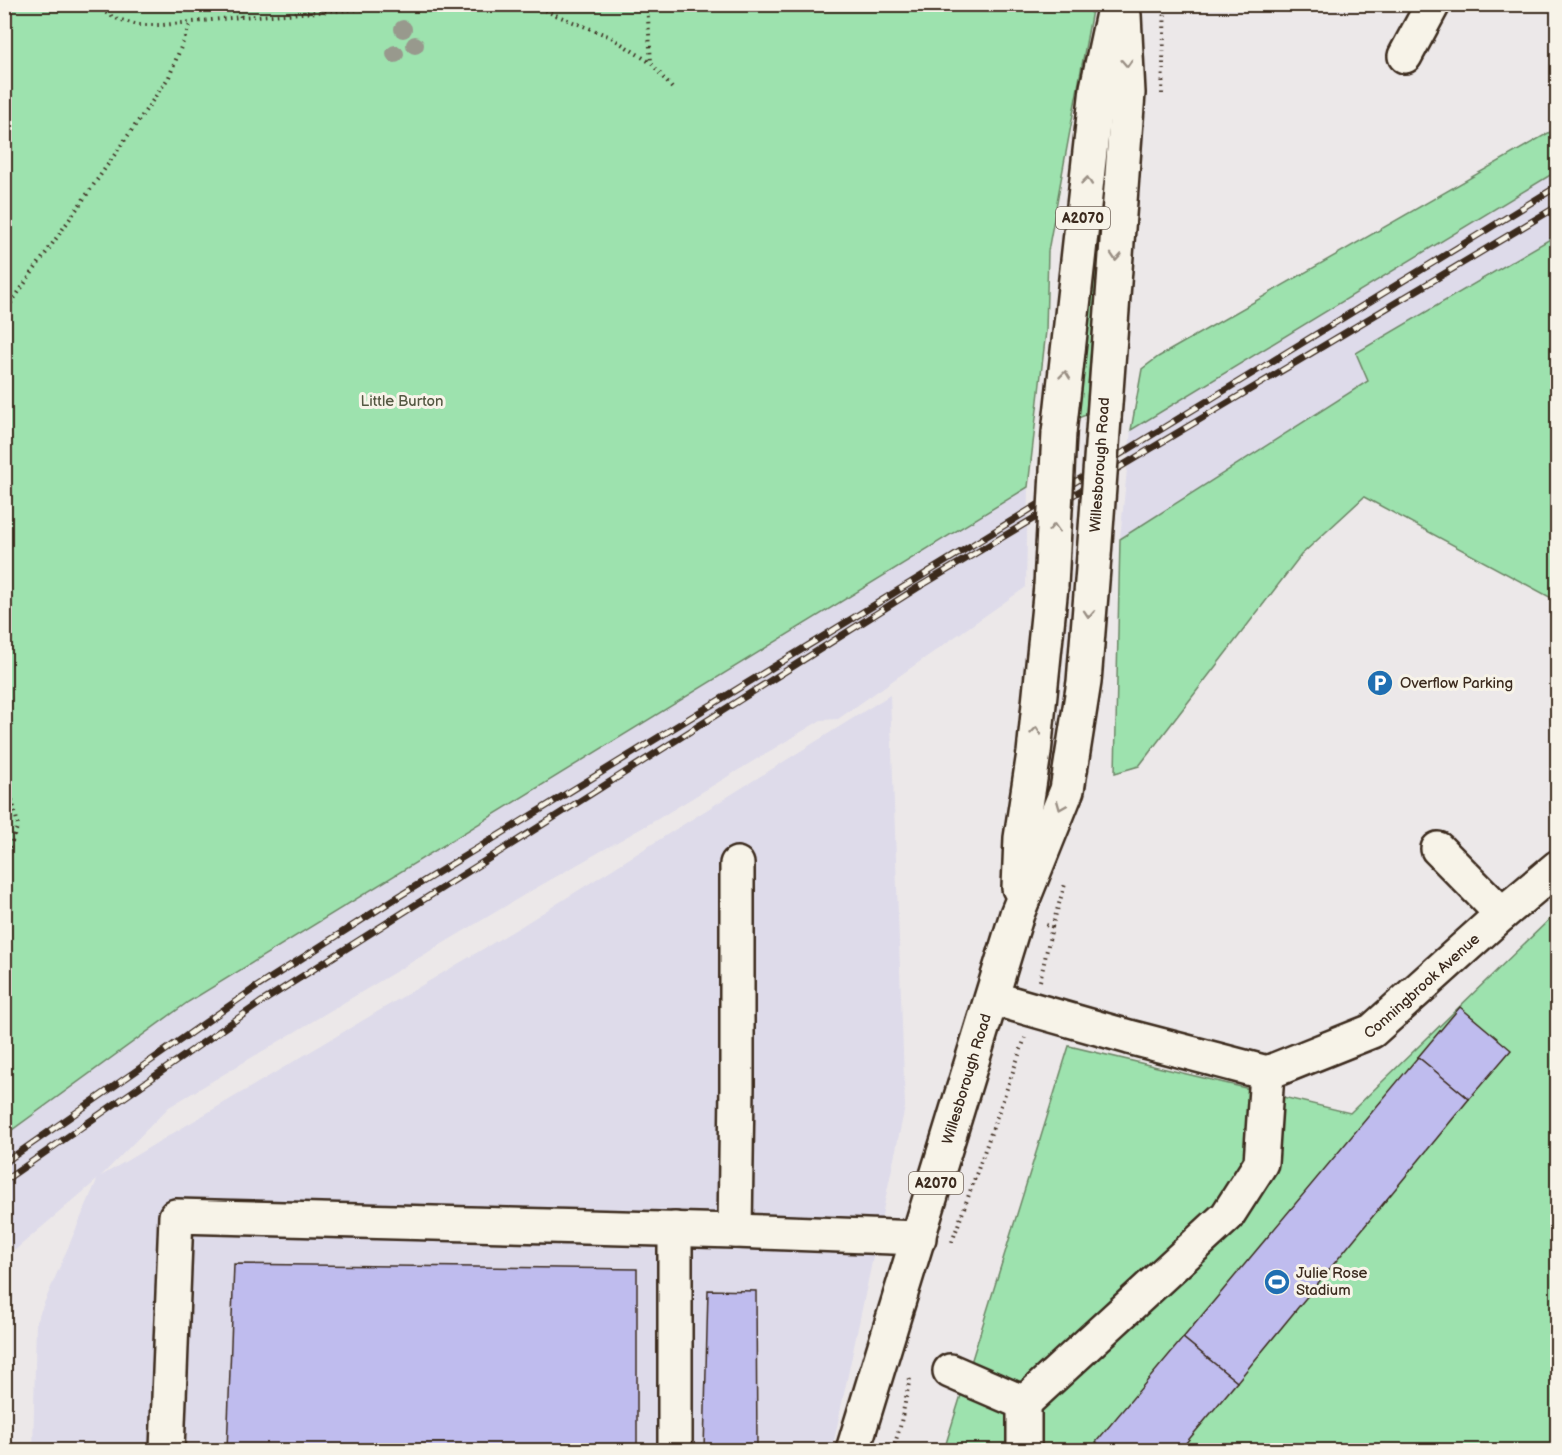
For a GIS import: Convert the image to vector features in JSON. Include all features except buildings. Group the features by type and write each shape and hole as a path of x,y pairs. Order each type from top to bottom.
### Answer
{"main road":[{"name":"Willesborough Road","path":"1017,914 1021,838 1034,753 1051,586 1059,433 1097,88 1115,4"},
{"name":"Willesborough Road","path":"853,1450 1017,914 1067,790 1084,682 1128,93 1124,4"},
{"path":"1405,56 1433,4"},
{"path":"1438,849 1502,914"},
{"path":"735,1231 737,864"},
{"name":"Conningbrook Avenue","path":"1267,1072 1372,1031 1557,867"},
{"path":"992,998 1129,1037 1267,1072 1261,1163 1227,1216 1024,1403 1024,1450"},
{"path":"167,1450 176,1216 919,1238"},
{"path":"675,1229 675,1450"},
{"path":"950,1371 1024,1403"}],"path":[{"path":"90,4 115,18 138,25 437,4"},
{"path":"236,4 241,17"},
{"path":"528,4 611,38 651,63 672,88"},
{"path":"647,4 651,63"},
{"path":"4,313 169,76 191,22"},
{"path":"4,765 18,825 4,864"},
{"path":"951,1243 1016,1065 1033,1010 1052,927 1017,914"},
{"path":"893,1450 910,1376"}],"shaded area":[{"path":"1557,170 1557,235 1356,353 1368,381 1120,539 1131,430"},
{"path":"1028,487 1026,587 838,719 821,720 169,1107 101,1176 520,927 890,695 905,1107 832,1450 33,1450 36,1322 97,1180 15,1250 5,1237 4,1135 188,1002 395,867"}],"green space":[{"name":"Little Burton","path":"5,4 1093,5 1048,251 1046,331 1028,487 188,1002 5,1135"},
{"path":"1108,91 1086,415 1070,421"},
{"path":"1557,128 1557,171 1131,430 1142,369 1158,357"},
{"path":"1557,235 1557,601 1364,497 1301,555 1139,766 1115,773 1120,539 1368,381 1356,353"},
{"name":"Julie Rose Stadium","path":"1557,912 1557,1450 944,1450 1069,1046 1350,1113"}],"railway":[{"path":"4,1163 252,990 393,900 1558,186"},
{"path":"4,1181 260,1003 917,588 1558,206"}],"place":[{"name":"Overflow Parking","path":"1380,683"},
{"name":"Julie Rose Stadium","path":"1277,1282"}]}
